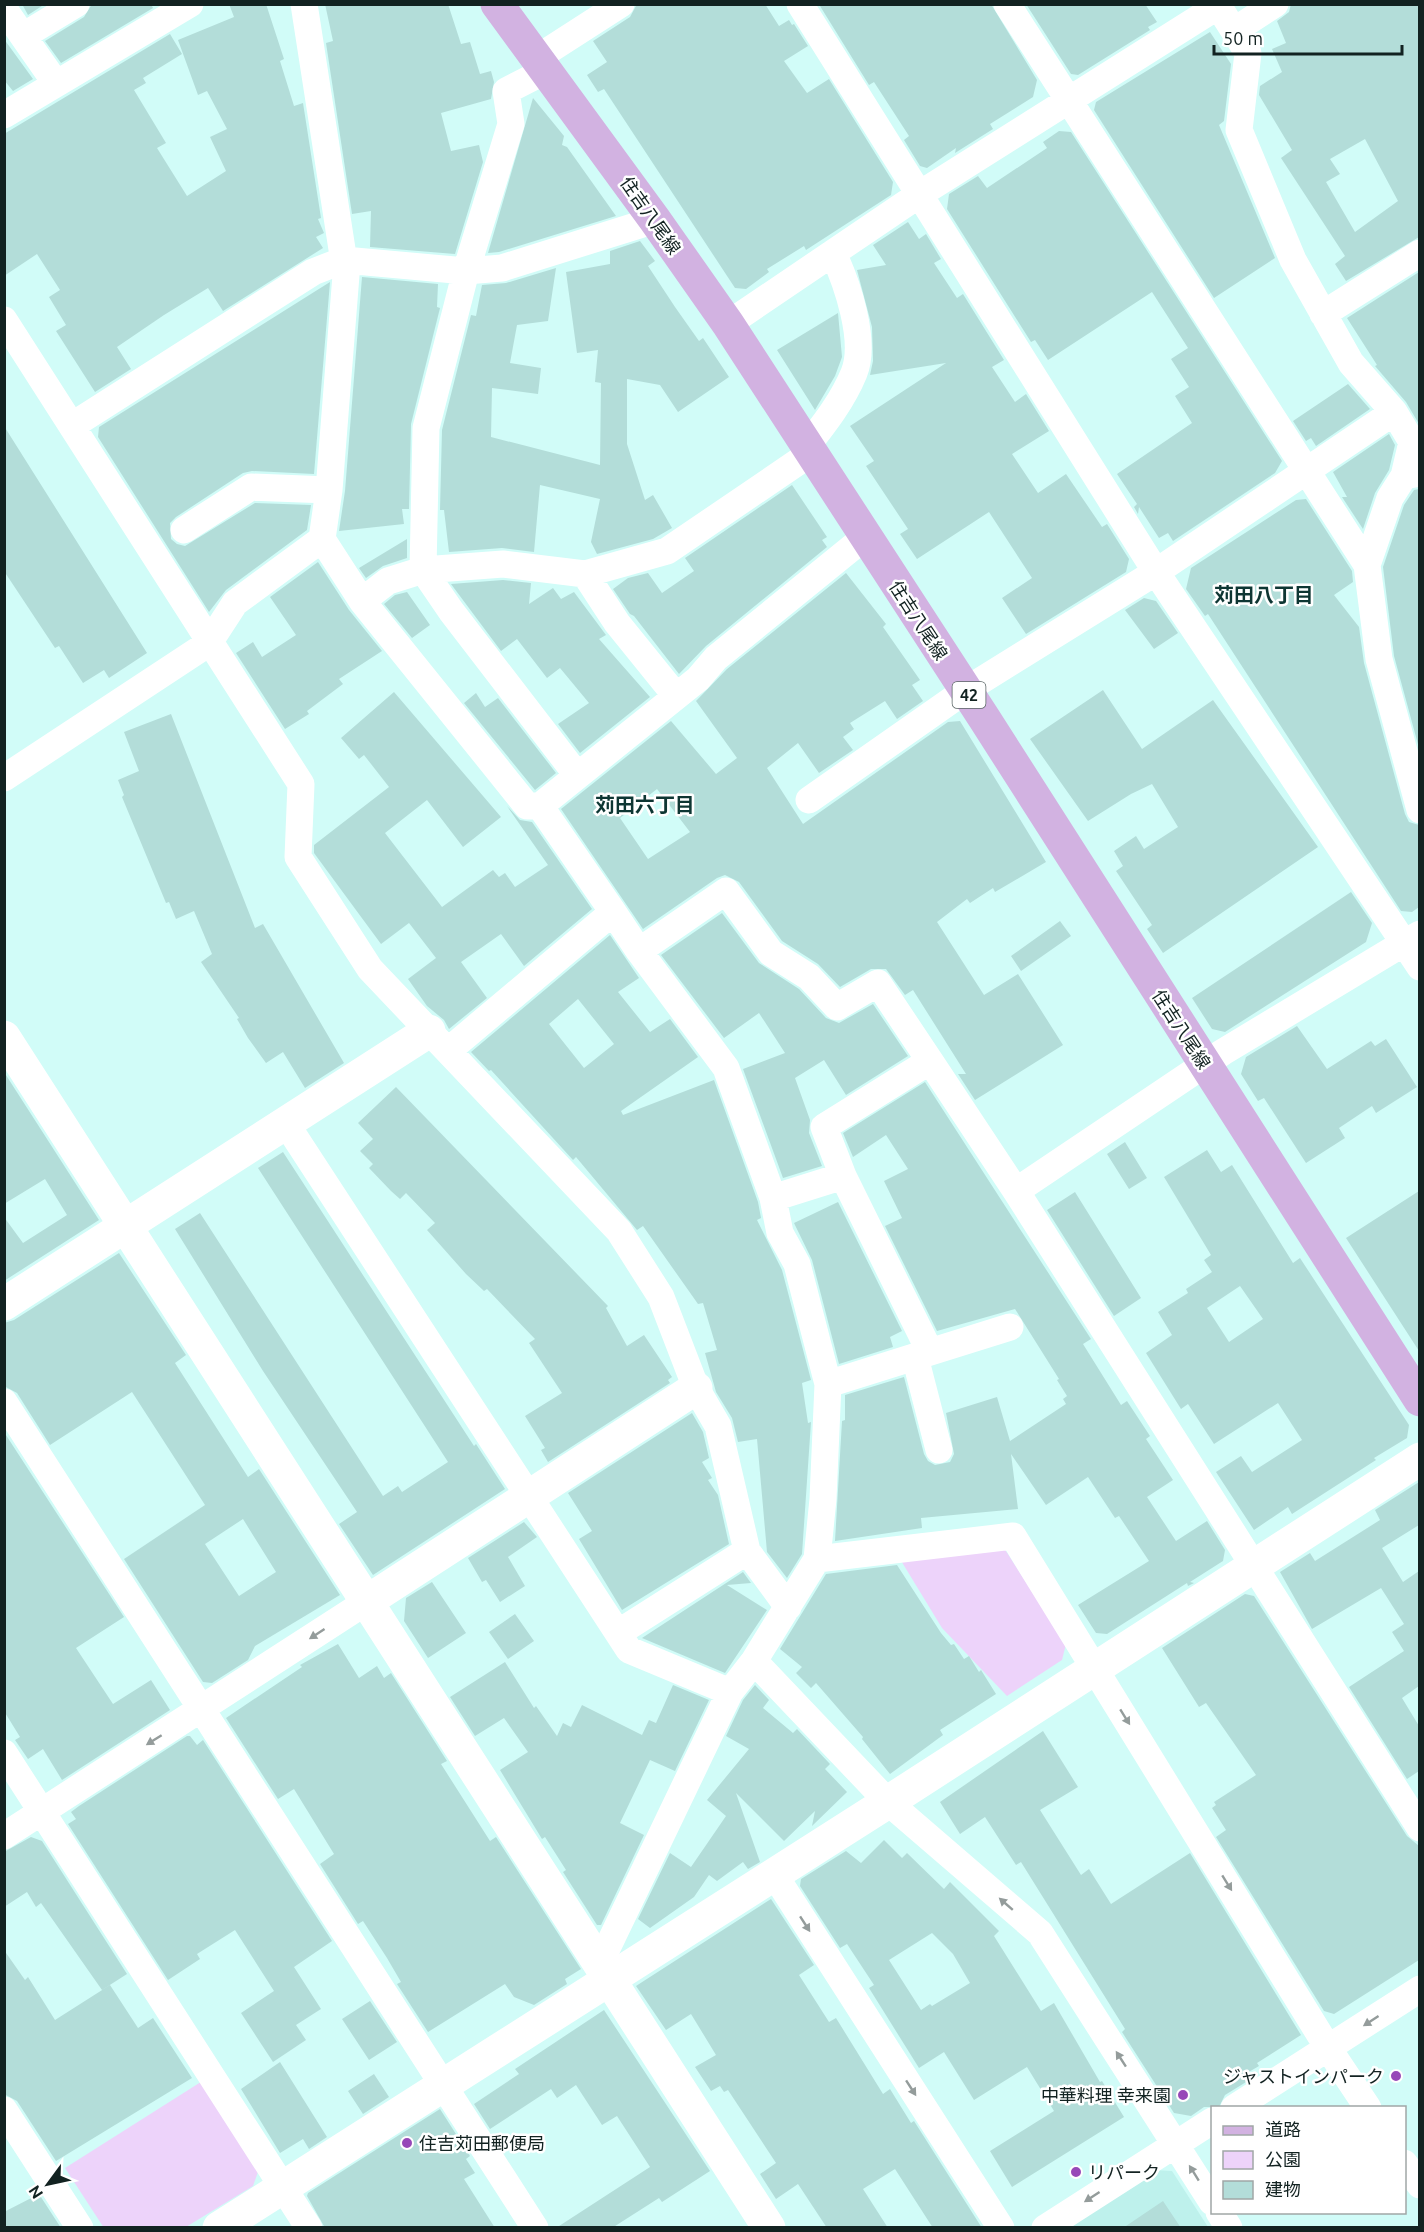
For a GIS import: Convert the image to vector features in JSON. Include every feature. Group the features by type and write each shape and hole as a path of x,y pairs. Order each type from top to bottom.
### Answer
{"main road":[{"name":"住吉八尾線","path":"497,4 728,324 966,690 1419,1400"}],"street":[{"path":"23,36 76,4"},
{"path":"4,115 55,82 190,4"},
{"path":"304,4 346,274 329,490 322,539 362,601 527,807 540,806 698,679 716,658 865,537"},
{"path":"577,776 451,611 423,570 426,428 466,270 511,124 506,91 621,4"},
{"path":"800,4 1156,572 1412,938 1419,967"},
{"path":"1007,4 1367,565 1379,659 1419,810"},
{"path":"1235,30 1275,4"},
{"path":"728,324 920,194 1217,5 1248,53 1239,130 1293,260 1351,363 1394,412 1412,442 1412,474 1390,498 1367,565"},
{"path":"4,9 55,82"},
{"path":"73,425 314,272 344,260 466,270 502,268 655,220"},
{"path":"362,601 387,581 423,570 503,564 585,574 666,551 809,449 832,416 855,371 858,345 852,304 833,253"},
{"path":"1323,314 1419,253"},
{"path":"4,320 301,784 298,857 370,969 619,1231 661,1297 696,1388 718,1426 747,1551 788,1606"},
{"path":"809,800 966,690 1156,572 1394,412"},
{"path":"184,530 250,487 329,490"},
{"path":"4,777 209,643 234,603 322,539"},
{"path":"585,574 617,623 676,696"},
{"path":"540,806 639,951 726,1068 773,1198 780,1233 797,1264 828,1384 823,1499 817,1559 754,1661 730,1692 606,1970"},
{"path":"639,951 726,891 771,953 809,977 837,1007 878,983 1016,1191 1419,1828"},
{"path":"4,1304 286,1125 439,1041 613,912"},
{"path":"1016,1191 1205,1065 1412,938"},
{"path":"4,1037 366,1602 606,1970 769,2228"},
{"path":"930,1062 824,1127 843,1176 923,1354 939,1450"},
{"path":"286,1125 531,1496 629,1650 730,1692"},
{"path":"773,1198 843,1176"},
{"path":"828,1384 1010,1327"},
{"path":"4,1836 696,1388"},
{"path":"4,1402 535,2228"},
{"path":"219,2228 442,2083 606,1970 774,1875 1419,1459"},
{"path":"817,1559 1012,1536 1328,2048 1367,2106"},
{"path":"618,1634 747,1551"},
{"path":"754,1661 888,1802 1040,1933 1211,2200"},
{"path":"4,1753 309,2228"},
{"path":"774,1875 1001,2228"},
{"path":"1237,2106 1419,1989"},
{"path":"4,2110 80,2228"},
{"path":"1045,2228 1211,2122"},
{"path":"1406,2166 1419,2186"},
{"path":"1220,2214 1229,2228"}],"shaded area":[{"path":"1154,2170 1172,2171 1208,2227 1066,2228"}],"green space":[{"path":"1002,1545 1066,1644 1062,1660 1007,1696 942,1628 900,1559"},
{"path":"204,2080 259,2169 253,2186 186,2227 104,2228 65,2168"}],"building":[{"path":"22,4 45,4 28,15"},
{"path":"92,4 151,4 153,8 61,63 45,41 84,17"},
{"path":"229,4 266,4 284,59 280,61 294,106 303,103 321,218 318,219 324,233 316,237 323,248 223,311 208,288 164,315 117,347 131,369 95,392 56,331 66,325 49,297 60,290 37,254 4,276 4,134 170,34 182,54 143,78 146,83 134,90 166,143 157,148 187,196 226,171 210,137 227,129 207,91 198,95 178,40 234,17"},
{"path":"325,4 448,4 461,44 470,42 480,74 491,71 494,82 491,99 441,113 451,151 479,145 483,162 455,254 370,247 371,211 352,214 326,43 333,41"},
{"path":"637,4 765,4 779,26 789,20 808,46 784,61 807,93 829,79 893,182 891,195 806,250 804,246 767,269 769,272 746,289 735,288 604,89 598,92 587,75 607,62 593,41 630,17"},
{"path":"823,4 991,4 1037,80 1033,97 990,124 993,129 955,153 956,148 927,168 920,166 904,140 909,136 874,82 869,85 820,6"},
{"path":"1026,4 1145,4 1157,22 1148,27 1150,30 1078,75 1071,74"},
{"path":"1291,4 1419,4 1419,237 1346,281 1335,264 1345,256 1281,158 1292,150 1259,95 1260,86 1282,72 1272,49 1286,43 1277,21 1289,12","holes":["1365,139 1398,201 1355,232 1326,182 1340,174 1330,159"]},
{"path":"1210,32 1231,64 1224,121 1219,125 1275,258 1214,298 1094,110 1096,102"},
{"path":"4,39 33,79 13,91 4,80"},
{"path":"533,98 564,136 562,145 567,147 616,216 499,252 488,253"},
{"path":"1059,131 1071,132 1282,461 1275,473 1173,541 1168,533 1159,538 1139,507 1138,514 1134,507 1137,504 1117,474 1192,423 1175,396 1189,387 1171,359 1188,348 1152,292 1048,360 1035,340 1031,342 947,209 949,194 978,176 987,188 1047,148 1043,142"},
{"path":"908,222 919,239 926,234 941,259 934,263 957,298 963,294 1004,360 992,367 1015,402 1026,394 1049,431 1012,454 1038,493 1066,474 1102,527 1107,524 1129,559 1126,572 1026,634 1002,598 1032,578 989,512 917,559 900,534 908,529 866,466 874,461 850,426 946,363 870,375 873,361 872,327 857,270 886,265 873,245"},
{"path":"640,241 655,261 648,266 699,341 703,338 729,377 678,412 660,385 627,379 627,444 645,500 653,495 672,528 653,539 597,554 591,542 600,499 540,485 534,552 502,548 449,552 444,510 440,510 442,430 471,315 476,316 482,285 506,283 556,268 548,321 517,325 510,363 541,368 538,394 492,388 491,437 600,465 601,383 595,382 598,350 577,353 566,272 610,264 610,251"},
{"path":"1419,272 1419,424 1406,402 1375,366 1377,365 1347,318"},
{"path":"362,277 438,284 437,307 440,308 411,424 409,509 402,509 404,524 339,531 345,491"},
{"path":"330,282 314,474 252,471 243,473 170,523 171,539 185,546 255,503 311,505 307,530 226,590 209,612 98,437 99,427"},
{"path":"838,313 842,357 835,376 815,410 777,350"},
{"path":"1348,384 1370,409 1316,446 1311,438 1306,441 1293,421"},
{"path":"4,426 147,653 109,678 104,670 83,683 59,646 55,648 4,571"},
{"path":"1389,434 1395,445 1389,470 1375,493 1363,529 1342,497 1347,497 1333,472"},
{"path":"792,485 827,537 822,540 827,547 706,646 679,674 634,616 630,614 613,589 628,578 648,573 662,593 694,571 685,558"},
{"path":"1419,489 1419,748 1394,656 1383,567 1404,505 1414,490"},
{"path":"1306,499 1352,571 1353,582 1334,595 1359,627 1364,663 1405,814 1409,822 1419,825 1419,907 1412,912 1401,911 1208,614 1205,616 1186,589 1191,568 1296,500"},
{"path":"407,539 407,558 383,566 366,578 359,568"},
{"path":"318,562 349,610 382,651 339,679 343,684 307,711 309,714 285,729 236,653 253,642 262,657 296,635 270,597"},
{"path":"846,573 886,624 883,627 920,680 912,685 923,701 897,719 885,701 850,723 854,729 843,737 853,750 819,773 798,743 767,768 803,824 948,722 960,721 1046,862 995,892 993,888 970,903 967,899 937,922 984,995 1018,974 1063,1045 975,1100 958,1074 966,1074 913,990 905,995 886,969 871,969 840,987 818,964 782,941 739,882 725,875 717,878 643,929 561,809 671,721 716,774 737,758 696,701 727,669","holes":["657,789 690,832 648,859 620,818"]},
{"path":"503,580 531,583 529,604 553,588 561,599 574,592 606,635 599,639 650,697 580,753 558,724 589,703 560,668 547,678 517,639 501,651 451,584"},
{"path":"407,592 430,625 412,638 384,604 395,595"},
{"path":"1144,598 1156,601 1178,633 1154,649 1125,610"},
{"path":"1103,690 1142,749 1213,700 1318,847 1163,953 1147,929 1152,925 1116,871 1123,866 1114,851 1136,836 1144,849 1178,827 1152,784 1131,794 1088,821 1030,739"},
{"path":"394,692 501,817 463,847 427,800 385,833 442,907 493,870 499,877 505,873 515,887 548,865 507,806 520,820 532,822 592,909 524,966 501,934 461,962 487,998 449,1029 444,1020 427,1006 408,979 436,958 409,923 381,944 314,853 314,845 389,787 364,755 359,759 341,738"},
{"path":"476,693 485,707 498,698 556,773 535,790 464,703"},
{"path":"171,714 255,928 263,924 344,1063 305,1088 283,1052 266,1063 248,1038 237,1019 239,1018 201,962 212,954 194,911 176,919 169,902 166,903 122,797 124,795 118,780 139,771 124,732"},
{"path":"1351,892 1372,923 1366,942 1225,1032 1212,1029 1192,998"},
{"path":"722,913 759,963 799,989 826,1018 839,1023 873,1004 908,1056 846,1095 824,1060 795,1078 810,1120 809,1133 822,1166 783,1178 743,1069 785,1053 759,1013 724,1038 661,955"},
{"path":"1060,921 1071,936 1021,971 1011,956"},
{"path":"610,935 639,978 618,992 650,1032 670,1019 698,1057 621,1111 623,1115 714,1080 758,1202 761,1218 757,1220 782,1270 811,1380 802,1383 808,1423 811,1422 802,1554 787,1578 767,1552 757,1439 738,1442 732,1418 716,1392 705,1353 717,1350 703,1303 698,1304 643,1226 637,1230 576,1157 573,1160 491,1070 489,1071 471,1052","holes":["578,999 614,1044 584,1068 549,1024"]},
{"path":"1297,1026 1327,1069 1371,1041 1375,1046 1386,1039 1417,1087 1376,1113 1372,1106 1339,1128 1345,1138 1306,1163 1264,1098 1258,1101 1241,1074 1246,1057"},
{"path":"4,1072 99,1220 4,1281 4,1217 23,1243 67,1215 45,1179 4,1204"},
{"path":"925,1082 1091,1339 1083,1344 1121,1405 1127,1401 1150,1436 1146,1439 1173,1480 1147,1497 1176,1541 1207,1521 1225,1550 1223,1561 1190,1582 1194,1583 1188,1586 1187,1583 1107,1634 1096,1633 1078,1605 1149,1561 1119,1516 1115,1518 1088,1477 1046,1505 1011,1454 1018,1509 921,1518 922,1528 835,1541 845,1395 904,1377 924,1454 928,1461 935,1465 950,1462 954,1454 946,1413 997,1397 1010,1441 1066,1404 1063,1399 1067,1396 1057,1380 1059,1379 1015,1309 937,1331 885,1226 902,1218 884,1181 908,1169 886,1135 853,1157 843,1133"},
{"path":"396,1087 608,1306 606,1308 627,1346 644,1335 672,1377 668,1380 670,1383 548,1462 541,1450 545,1448 525,1416 562,1393 529,1343 535,1339 487,1289 484,1291 466,1274 427,1230 435,1223 406,1193 400,1199 391,1191 369,1168 373,1164 360,1151 373,1139 358,1123"},
{"path":"1125,1142 1147,1178 1129,1189 1107,1154"},
{"path":"1207,1150 1221,1172 1232,1165 1293,1263 1300,1258 1409,1425 1407,1438 1374,1458 1376,1460 1292,1514 1288,1507 1254,1530 1216,1472 1241,1456 1252,1472 1302,1440 1278,1403 1214,1444 1188,1404 1181,1409 1146,1353 1172,1335 1158,1312 1188,1293 1186,1289 1212,1272 1204,1260 1211,1255 1164,1177","holes":["1240,1286 1263,1319 1229,1342 1207,1308"]},
{"path":"283,1152 474,1446 476,1444 505,1489 373,1575 339,1524 357,1512 263,1371 175,1229 200,1213 383,1496 398,1486 402,1492 448,1462 258,1168"},
{"path":"1419,1191 1419,1351 1346,1238"},
{"path":"1075,1192 1141,1298 1114,1316 1047,1210"},
{"path":"838,1202 902,1331 890,1337 893,1347 839,1364 812,1260 794,1223"},
{"path":"119,1253 186,1355 175,1363 248,1477 259,1469 340,1595 255,1646 248,1660 212,1683 203,1682 124,1559 205,1505 132,1392 50,1445 17,1393 4,1386 4,1323 14,1320","holes":["243,1519 276,1572 239,1596 205,1544"]},
{"path":"692,1413 703,1432 709,1458 702,1462 712,1478 708,1480 718,1495 729,1544 622,1610 579,1539 592,1531 568,1493"},
{"path":"4,1432 124,1617 76,1648 113,1704 151,1680 170,1710 62,1780 43,1749 28,1759 15,1740 20,1737 4,1711"},
{"path":"1419,1482 1419,1525 1382,1548 1403,1582 1419,1571 1419,1686 1402,1698 1419,1726 1419,1771 1407,1779 1349,1687 1404,1651 1392,1632 1404,1624 1381,1588 1312,1629 1280,1572 1310,1553 1315,1561 1380,1520 1375,1510"},
{"path":"524,1522 537,1537 508,1557 525,1586 500,1602 486,1580 482,1582 468,1558"},
{"path":"897,1565 941,1633 951,1645 954,1644 964,1659 969,1656 996,1694 940,1730 943,1735 890,1774 862,1739 863,1737 816,1683 811,1688 796,1673 802,1667 780,1649 826,1574"},
{"path":"743,1572 751,1583 727,1585 767,1610 725,1673 642,1638"},
{"path":"432,1582 466,1633 428,1658 404,1621 406,1598"},
{"path":"1245,1594 1254,1596 1407,1836 1419,1846 1419,1960 1334,2014 1324,2011 1216,1837 1226,1830 1212,1808 1216,1805 1214,1802 1256,1775 1206,1703 1199,1707 1162,1648"},
{"path":"515,1614 534,1641 508,1659 489,1632"},
{"path":"338,1644 359,1678 377,1666 384,1678 391,1673 447,1761 441,1764 490,1841 496,1837 581,1969 565,1979 567,1984 534,2005 514,1997 505,1984 428,2032 397,1984 401,1982 387,1958 363,1921 358,1924 320,1864 334,1854 294,1789 278,1799 226,1718 302,1667 300,1665"},
{"path":"505,1662 534,1708 536,1706 557,1736 563,1723 571,1727 582,1705 642,1735 649,1720 656,1723 673,1685 709,1700 675,1771 650,1760 620,1823 644,1835 601,1925 597,1925 563,1872 566,1870 545,1837 542,1839 500,1770 528,1752 504,1718 475,1736 450,1697"},
{"path":"755,1685 769,1700 763,1708 793,1733 797,1729 830,1764 825,1769 847,1792 812,1826 815,1811 784,1841 736,1793 760,1862 748,1869 743,1862 717,1881 709,1875 694,1897 650,1928 638,1919 670,1853 691,1867 726,1816 707,1800 749,1749 726,1736 743,1700"},
{"path":"1043,1731 1078,1787 1040,1810 1081,1875 1089,1869 1111,1904 1190,1853 1301,2035 1257,2063 1259,2066 1247,2073 1251,2079 1225,2095 1220,2106 1204,2107 1191,2116 1174,2113 1122,2032 1125,2029 1021,1862 1016,1865 985,1817 960,1834 940,1802"},
{"path":"190,1736 197,1745 203,1740 332,1941 294,1967 321,2009 296,2025 306,2040 273,2062 241,2013 274,1991 235,1930 197,1954 200,1959 168,1980 68,1824 76,1819 71,1812 79,1806"},
{"path":"31,1837 42,1841 127,1974 102,1990 41,1903 36,1907 27,1892 4,1907 4,1852"},
{"path":"884,1840 902,1858 907,1853 944,1889 950,1882 999,1931 994,1936 1041,2011 1054,2003 1100,2082 1102,2081 1124,2117 1012,2187 990,2151 1054,2111 1027,2067 974,2100 944,2052 919,2068 869,1988 874,1985 847,1944 840,1948 800,1886 801,1879 846,1851 861,1863","holes":["932,1933 953,1954 970,1983 932,2006 930,2004 921,2010 889,1960"]},
{"path":"771,1899 814,1965 799,1975 829,2022 836,2018 883,2094 890,2089 911,2123 914,2121 982,2228 933,2228 895,2169 863,2189 888,2228 827,2228 798,2184 776,2199 760,2174 776,2163 728,2090 724,2092 720,2086 711,2091 695,2067 716,2055 691,2014 666,2030 636,1986"},
{"path":"4,1950 25,1980 28,1977 55,2020 110,1985 138,2028 153,2018 192,2078 56,2161 17,2101 4,2094"},
{"path":"370,2001 397,2042 369,2060 342,2019"},
{"path":"604,2010 710,2171 662,2202 659,2198 612,2228 556,2228 650,2167 617,2116 602,2125 576,2085 557,2098 551,2089 490,2129 474,2104 519,2074 515,2069"},
{"path":"280,2062 327,2137 309,2149 303,2139 280,2153 241,2089"},
{"path":"374,2074 389,2097 363,2114 348,2091"},
{"path":"440,2109 470,2156 466,2159 475,2173 464,2179 495,2228 325,2228 307,2196 308,2193"},
{"path":"39,2194 61,2228 4,2228 4,2212"},
{"path":"1163,2201 1181,2228 1123,2228"}],"place":[{"name":"ジャストインパーク","path":"1396,2076"},
{"name":"中華料理 幸来園","path":"1183,2095"},
{"name":"住吉苅田郵便局","path":"407,2143"},
{"name":"リパーク","path":"1076,2172"}],"district":[{"name":"苅田八丁目","path":"1264,594"},
{"name":"苅田六丁目","path":"645,804"}]}
